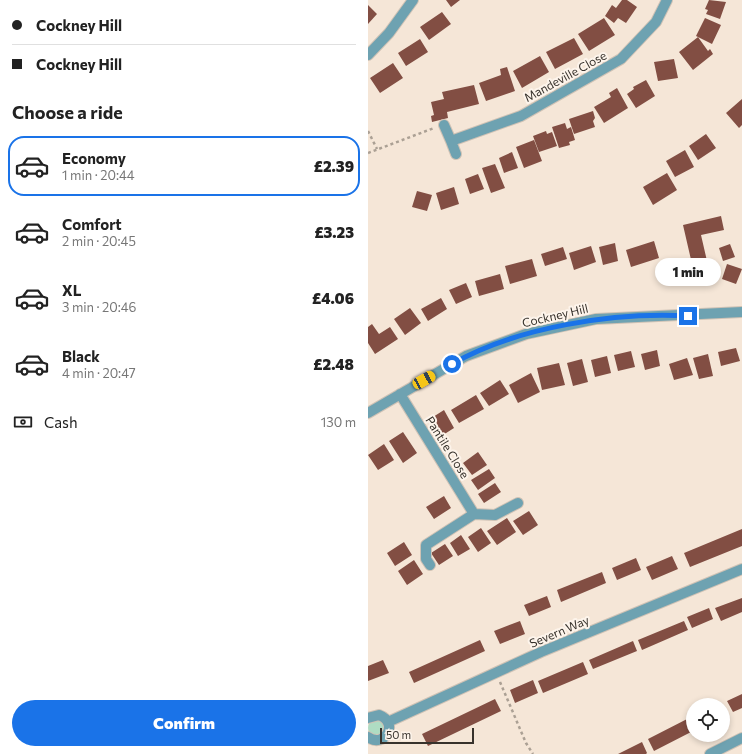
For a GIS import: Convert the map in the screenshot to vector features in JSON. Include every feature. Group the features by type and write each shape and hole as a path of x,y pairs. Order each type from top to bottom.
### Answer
{"street":[{"path":"368,55 389,33 413,0"},
{"name":"Mandeville Close","path":"451,141 521,116 621,59 656,22 667,0"},
{"path":"444,125 456,154"},
{"name":"Cockney Hill","path":"368,413 466,356 526,334 596,319 742,312"},
{"name":"Pantile Close","path":"400,394 474,514"},
{"path":"430,565 426,559 426,545 474,514 495,515 518,504"},
{"name":"Severn Way","path":"388,722 496,674 541,652 742,569"},
{"path":"368,718 379,715 388,722 389,730 385,737 378,740 368,737"},
{"path":"710,754 728,750 742,738"}],"path":[{"path":"368,153 444,125"},
{"path":"368,131 377,149"},
{"path":"496,674 526,743 533,754"}],"green space":[{"path":"376,720 382,722 384,728 382,734 376,736 370,734 368,728 370,722"}],"building":[{"path":"446,0 460,0 451,7"},
{"path":"622,0 627,0 637,7 626,23 618,18 614,23 605,16 612,5 616,8"},
{"path":"709,0 726,2 720,19 706,14 708,10 705,9"},
{"path":"368,5 377,14 368,24"},
{"path":"442,12 451,24 429,40 420,27"},
{"path":"604,18 615,35 589,51 578,34"},
{"path":"705,18 721,25 712,44 696,36"},
{"path":"698,37 708,51 710,49 713,54 693,70 679,52"},
{"path":"574,38 583,54 555,69 546,52"},
{"path":"420,39 428,52 406,66 398,53"},
{"path":"540,56 549,72 522,88 513,71"},
{"path":"674,59 678,78 658,81 654,62"},
{"path":"393,63 403,78 380,93 370,78"},
{"path":"507,67 515,91 486,101 479,83 501,75 500,69"},
{"path":"646,80 655,96 636,108 627,94 634,89 633,87"},
{"path":"474,85 479,104 447,112 448,118 432,122 431,116 434,115 431,102 444,99 442,92"},
{"path":"617,88 628,108 604,123 594,107 611,97 609,93"},
{"path":"742,99 742,125 739,128 726,113"},
{"path":"593,111 595,118 593,121 595,127 574,134 569,119"},
{"path":"565,123 567,129 571,127 575,140 569,142 570,145 559,148 552,127"},
{"path":"546,131 547,134 552,132 557,146 539,152 533,136"},
{"path":"706,134 716,148 698,160 689,146"},
{"path":"534,140 542,161 524,168 516,147"},
{"path":"685,150 694,167 675,177 666,161"},
{"path":"512,152 518,168 504,173 499,158"},
{"path":"495,164 505,188 491,193 482,168"},
{"path":"667,173 677,190 653,205 643,187"},
{"path":"478,174 484,189 470,194 465,179"},
{"path":"454,187 459,204 441,210 436,193"},
{"path":"417,191 432,195 427,211 412,207"},
{"path":"721,216 724,230 701,235 710,274 695,277 683,225"},
{"path":"654,241 659,258 631,267 626,250"},
{"path":"615,243 618,261 603,265 599,247"},
{"path":"730,244 735,257 723,261 719,248"},
{"path":"591,246 596,262 574,270 569,253"},
{"path":"563,247 567,259 545,266 541,254"},
{"path":"532,259 537,276 510,284 505,266"},
{"path":"727,264 742,269 736,284 722,279"},
{"path":"500,274 504,289 479,296 475,281"},
{"path":"466,283 472,297 456,304 449,290"},
{"path":"441,298 447,309 428,321 421,309"},
{"path":"410,308 421,323 405,335 394,319"},
{"path":"372,324 379,334 390,327 398,339 375,354 368,343 368,327"},
{"path":"736,348 740,361 721,366 718,352"},
{"path":"657,350 660,366 645,370 641,354"},
{"path":"631,351 635,367 618,371 614,355"},
{"path":"708,354 713,376 699,379 693,358"},
{"path":"607,356 611,373 595,377 591,360"},
{"path":"687,358 693,375 674,380 669,364"},
{"path":"582,359 588,382 573,386 567,363"},
{"path":"559,363 565,385 542,390 537,368"},
{"path":"531,373 540,392 518,403 509,385"},
{"path":"500,380 509,394 489,406 480,393"},
{"path":"476,395 484,409 459,423 451,410"},
{"path":"444,410 454,428 443,435 446,440 439,444 431,431 438,427 433,417"},
{"path":"403,432 417,453 403,463 389,441"},
{"path":"384,444 394,460 378,470 368,455"},
{"path":"478,452 487,465 472,475 463,463"},
{"path":"489,469 495,478 478,490 471,480"},
{"path":"495,483 501,492 484,503 478,494"},
{"path":"444,496 451,508 434,519 426,507"},
{"path":"529,511 538,525 523,535 513,521"},
{"path":"507,518 516,532 497,545 487,531"},
{"path":"481,528 491,543 478,552 468,537"},
{"path":"742,529 742,546 690,567 684,553"},
{"path":"461,535 470,549 458,556 450,543"},
{"path":"404,542 412,555 395,566 387,553"},
{"path":"445,544 453,556 439,565 431,553"},
{"path":"672,556 678,569 652,580 646,567"},
{"path":"636,558 641,570 617,580 612,568"},
{"path":"414,560 423,574 407,585 398,571"},
{"path":"602,572 606,583 561,602 557,590"},
{"path":"547,596 551,607 529,616 524,605"},
{"path":"742,598 742,612 721,621 715,608"},
{"path":"709,608 713,619 692,628 687,617"},
{"path":"520,621 525,634 500,644 494,631"},
{"path":"684,621 688,630 642,650 638,640"},
{"path":"480,640 485,651 414,683 409,672"},
{"path":"633,641 637,651 593,669 589,660"},
{"path":"383,660 389,673 368,681 368,666"},
{"path":"583,662 588,674 543,693 538,681"},
{"path":"533,680 538,693 515,703 510,690"},
{"path":"742,694 742,708 733,712 730,706 730,700"},
{"path":"495,699 501,711 428,746 422,734"},
{"path":"686,720 686,735 654,751 648,739"},
{"path":"642,742 647,753 646,754 618,754"}],"route":[{"path":"452,364 466,356 526,334 596,319 668,315 688,316"}]}
